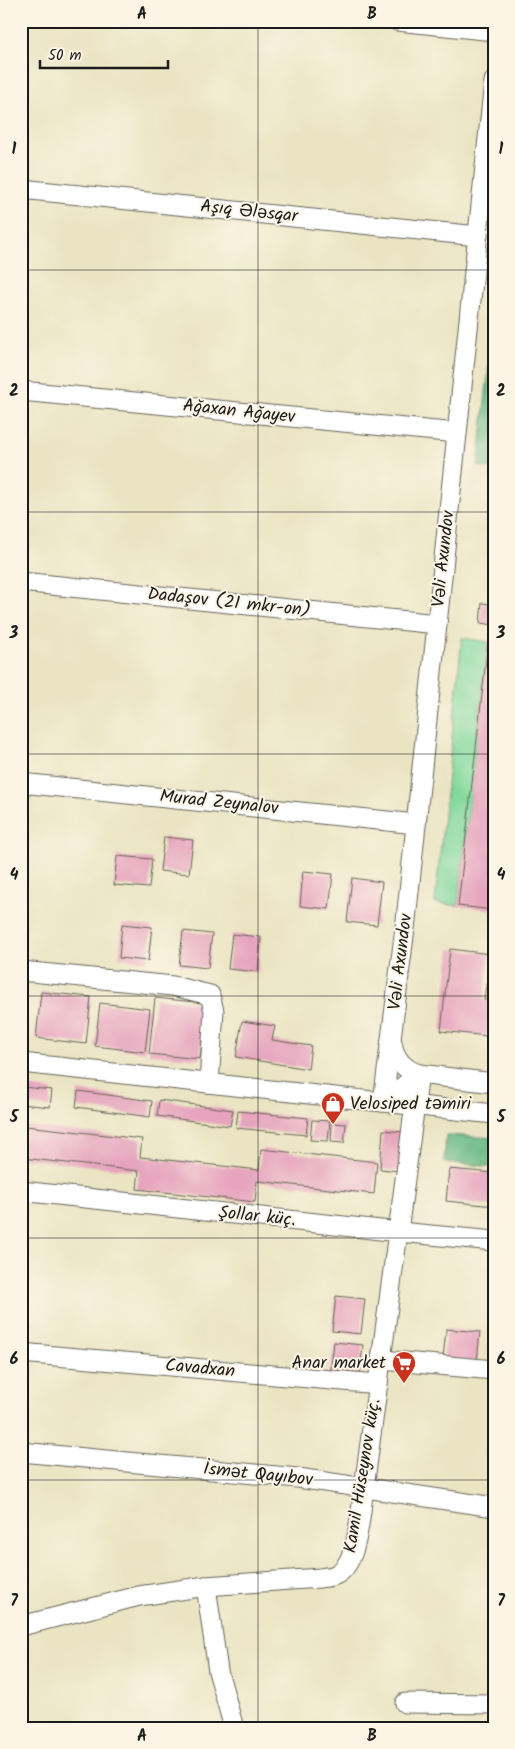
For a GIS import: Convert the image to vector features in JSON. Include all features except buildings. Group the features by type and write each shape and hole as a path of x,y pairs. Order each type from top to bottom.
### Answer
{"street":[{"path":"397,21 494,31"},
{"name":"Vəli Axundov","path":"383,1102 416,824 494,81"},
{"name":"Aşıq Ələsqar","path":"21,189 478,236"},
{"name":"Ağaxan Ağayev","path":"21,391 457,433"},
{"name":"Dadaşov (21 mkr-on)","path":"21,582 437,624"},
{"name":"Murad Zeynalov","path":"21,783 416,824"},
{"path":"21,971 173,986 210,995 214,1011 209,1083"},
{"path":"392,1038 393,1049 400,1063 409,1071 419,1074 494,1083"},
{"path":"21,1063 415,1107 494,1114"},
{"path":"383,1102 419,1074"},
{"name":"Kamil Hüseynov küç.","path":"21,1626 139,1596 206,1586 320,1578 335,1575 347,1567 353,1553 364,1488 419,1074"},
{"name":"Şollar küç.","path":"21,1191 494,1241"},
{"name":"Cavadxan","path":"21,1353 378,1384"},
{"path":"382,1360 494,1370"},
{"name":"İsmət Qayıbov","path":"21,1452 298,1478 494,1507"},
{"path":"206,1586 218,1671 234,1728"},
{"path":"405,1703 494,1704"}],"green space":[{"path":"489,365 494,365 494,469 478,466"},
{"path":"462,638 488,642 458,906 435,903"},
{"path":"446,1135 494,1138 494,1167 444,1162"}],"place":[{"name":"Velosiped təmiri","path":"333,1125"},
{"name":"Anar market","path":"404,1384"}]}
